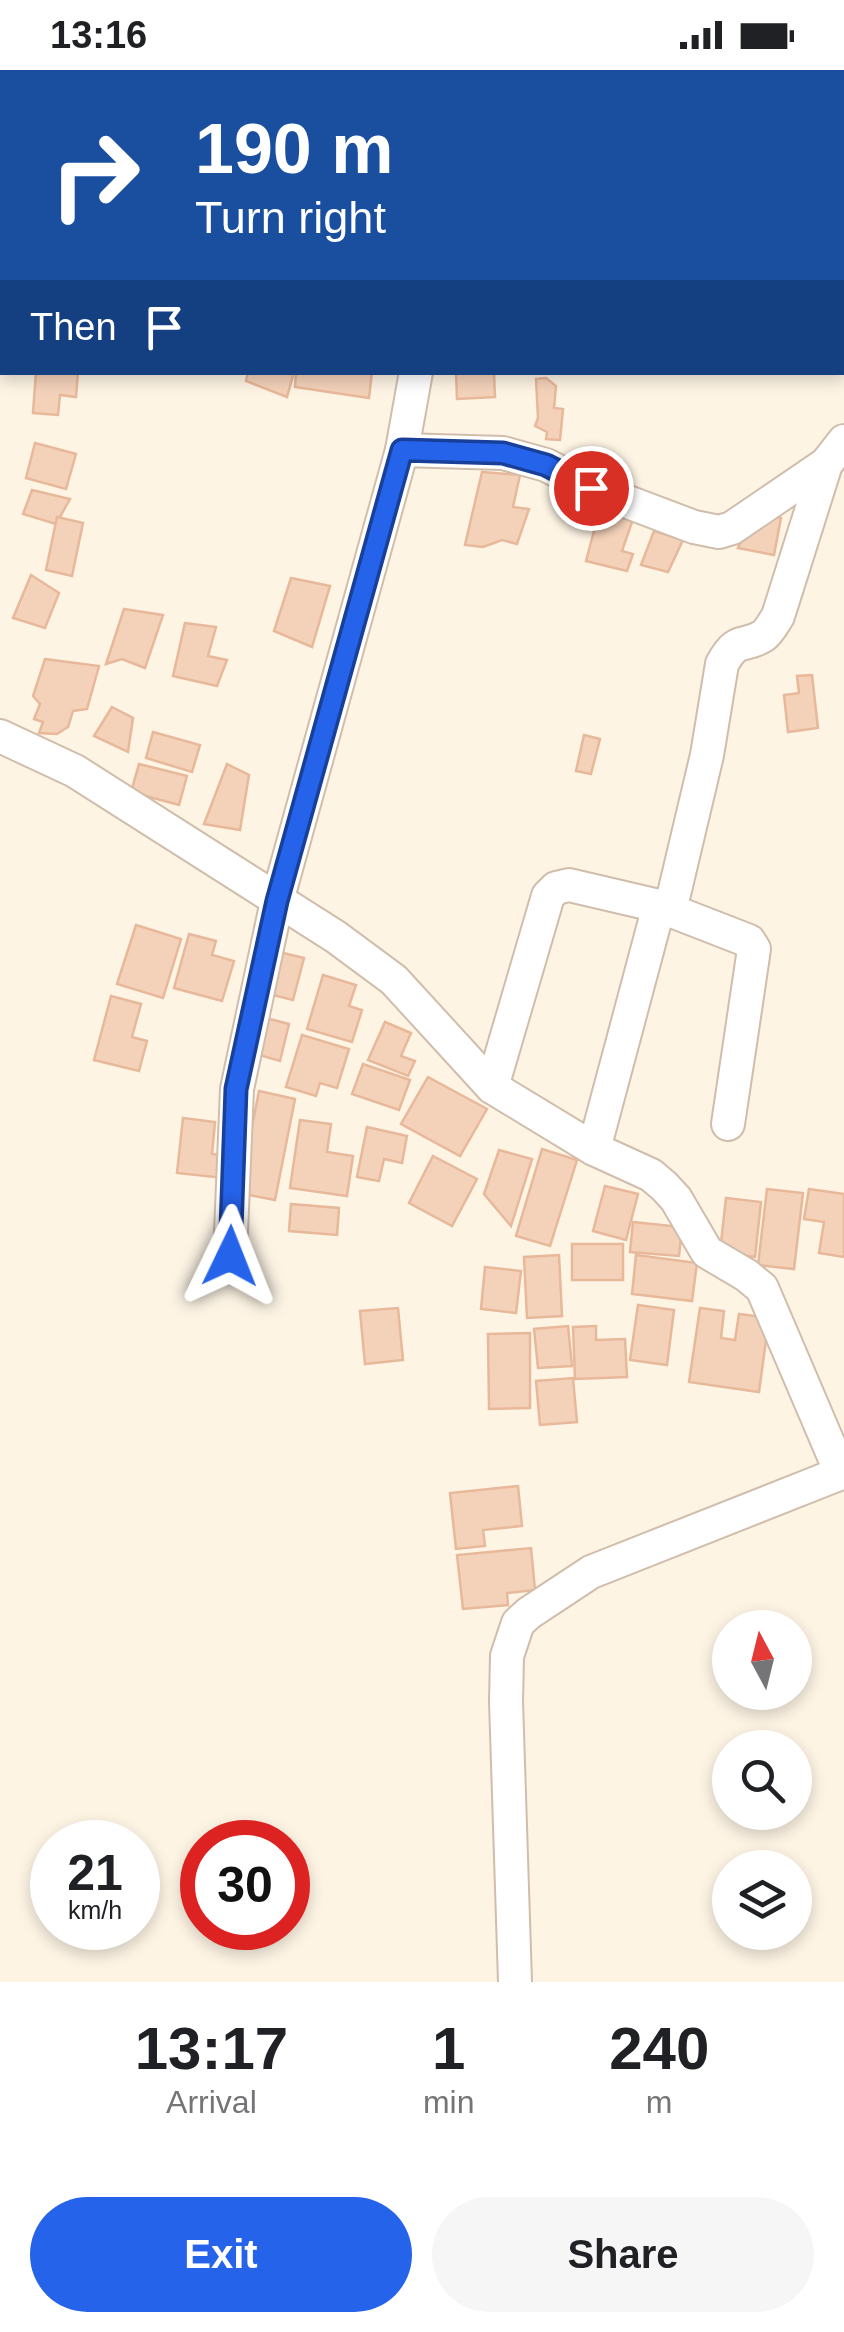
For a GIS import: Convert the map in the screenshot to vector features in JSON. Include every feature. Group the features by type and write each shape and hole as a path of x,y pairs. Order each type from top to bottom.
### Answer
{"street":[{"path":"230,1256 236,1089 277,901 402,450 415,375"},
{"path":"402,450 503,453 546,465 591,488 694,527 719,532 732,528 835,452"},
{"path":"660,906 669,904 674,894 708,755 722,664 739,643 763,636 778,616 835,452"},
{"path":"0,736 76,771 336,937 394,980 492,1087 594,1148 651,1175 664,1186 707,1252 762,1288 843,1473 591,1572 518,1623 507,1656 506,1700 515,1982"},
{"path":"492,1087 548,896 556,888 569,886 660,906 749,941 754,949 728,1124"},
{"path":"594,1148 660,906"}],"building":[{"path":"36,375 78,375 76,397 60,395 58,415 33,413"},
{"path":"247,375 293,375 287,397 246,381"},
{"path":"296,375 372,375 369,398 295,387"},
{"path":"456,375 494,375 495,397 457,399"},
{"path":"546,378 556,386 554,408 563,409 560,440 546,439 547,432 535,426 536,379"},
{"path":"35,443 76,454 66,489 26,478"},
{"path":"482,472 520,475 513,507 529,509 517,544 502,540 483,547 465,545"},
{"path":"32,490 70,499 56,524 23,514"},
{"path":"763,513 781,518 774,555 738,548 748,525"},
{"path":"598,516 633,519 622,551 633,554 627,571 586,561"},
{"path":"57,517 83,523 72,576 46,570"},
{"path":"654,531 683,540 668,572 641,565"},
{"path":"31,575 59,593 45,628 13,618"},
{"path":"291,578 330,586 312,647 274,631"},
{"path":"124,609 163,615 145,668 122,659 106,664"},
{"path":"185,623 216,627 208,656 227,660 217,686 173,676"},
{"path":"45,659 99,666 87,709 73,711 68,727 57,734 39,733 43,722 34,719 40,704 33,696"},
{"path":"812,675 818,728 788,732 784,695 799,693 797,676"},
{"path":"112,707 133,718 128,752 94,736"},
{"path":"153,732 200,745 192,772 146,758"},
{"path":"584,735 600,739 591,774 576,771"},
{"path":"139,764 187,776 179,805 131,792"},
{"path":"227,764 249,775 240,830 204,824"},
{"path":"136,925 181,939 163,998 117,984"},
{"path":"189,934 216,941 212,955 234,961 222,1001 174,988"},
{"path":"275,951 304,958 293,1000 265,993"},
{"path":"323,975 356,985 349,1006 362,1010 352,1042 307,1029"},
{"path":"111,996 141,1004 132,1037 147,1041 139,1071 94,1060"},
{"path":"262,1017 289,1024 280,1061 252,1053"},
{"path":"385,1022 411,1033 401,1056 415,1061 408,1076 368,1060"},
{"path":"302,1035 349,1049 337,1088 320,1083 316,1096 286,1087"},
{"path":"363,1064 410,1080 399,1110 352,1094"},
{"path":"428,1077 487,1109 460,1156 401,1124"},
{"path":"259,1091 295,1099 275,1200 239,1193"},
{"path":"183,1118 215,1122 212,1154 226,1156 223,1178 177,1173"},
{"path":"300,1120 331,1124 327,1152 353,1156 347,1196 290,1188"},
{"path":"367,1127 407,1136 402,1163 384,1159 379,1181 357,1177"},
{"path":"542,1149 577,1160 550,1246 516,1236"},
{"path":"499,1150 532,1159 511,1226 484,1194"},
{"path":"433,1156 477,1179 452,1226 409,1203"},
{"path":"605,1186 638,1194 626,1240 593,1231"},
{"path":"767,1189 803,1193 794,1269 758,1265"},
{"path":"809,1189 844,1194 844,1257 819,1253 824,1222 804,1219"},
{"path":"726,1198 761,1202 755,1257 720,1252"},
{"path":"291,1204 339,1208 337,1235 289,1231"},
{"path":"633,1222 682,1227 679,1256 630,1252"},
{"path":"572,1244 623,1244 623,1280 572,1280"},
{"path":"559,1255 562,1316 527,1318 524,1257"},
{"path":"636,1255 697,1263 692,1301 632,1294"},
{"path":"485,1267 521,1271 516,1313 481,1309"},
{"path":"638,1305 674,1310 667,1365 630,1360"},
{"path":"398,1308 403,1360 365,1364 360,1311"},
{"path":"700,1308 724,1311 721,1338 735,1340 739,1314 769,1318 759,1392 689,1382"},
{"path":"568,1326 572,1366 538,1368 534,1329"},
{"path":"596,1326 596,1340 625,1339 627,1377 575,1379 573,1327"},
{"path":"530,1333 530,1408 489,1409 488,1334"},
{"path":"573,1378 577,1422 540,1425 536,1381"},
{"path":"518,1486 522,1526 483,1530 485,1546 456,1549 450,1493"},
{"path":"531,1548 535,1590 507,1593 508,1605 463,1609 457,1555"}],"route":[{"path":"230,1256 236,1089 277,901 402,450 503,453 546,465 591,488"}]}
